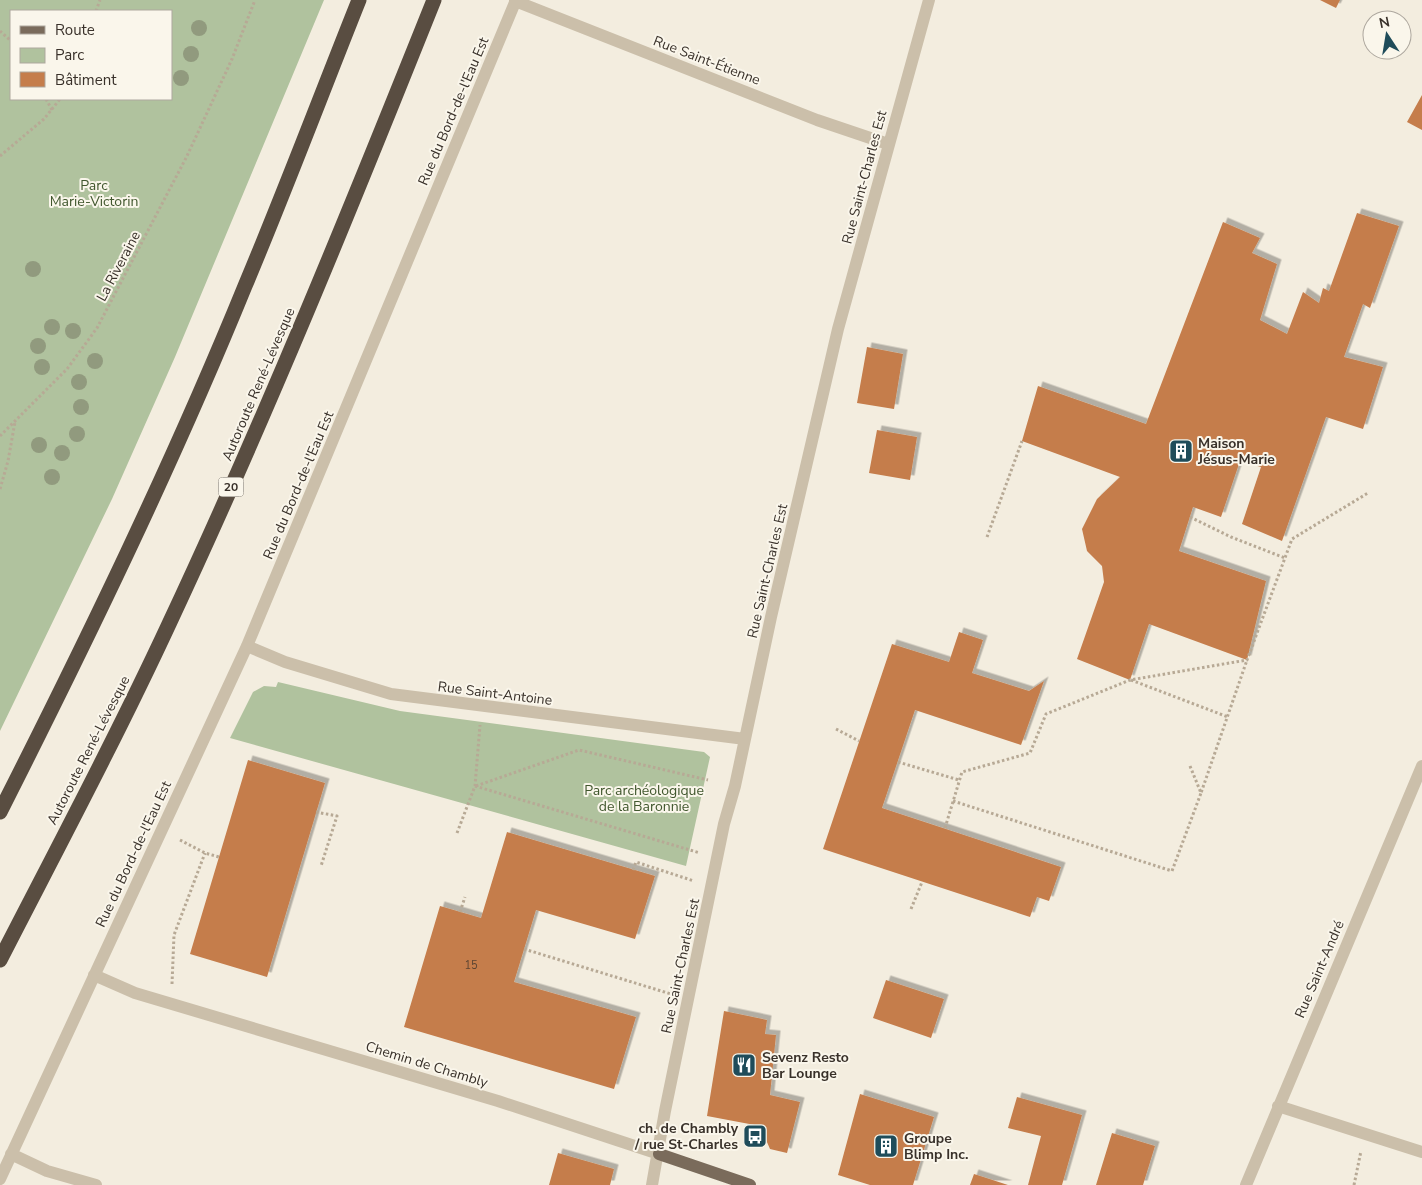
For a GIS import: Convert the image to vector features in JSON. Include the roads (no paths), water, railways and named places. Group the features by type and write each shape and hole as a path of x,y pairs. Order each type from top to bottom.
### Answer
{"highway":[{"path":"0,812 60,694 180,436 245,288 359,0"},
{"name":"Autoroute René-Lévesque","path":"0,960 96,774 198,561 332,254 434,0"}],"main road":[{"name":"Chemin de Chambly","path":"659,1154 750,1185"}],"street":[{"name":"Rue Saint-Étienne","path":"515,0 809,116 888,144"},
{"name":"Rue du Bord-de-l'Eau Est","path":"0,1178 247,646 515,0"},
{"name":"Rue Saint-Charles Est","path":"652,1185 659,1154 665,1111 717,858 838,329 929,0"},
{"name":"Rue Saint-Antoine","path":"247,646 285,662 391,694 745,739"},
{"name":"Rue Saint-André","path":"1246,1185 1422,766"},
{"name":"Chemin de Chambly","path":"94,975 135,992 498,1101 659,1154"},
{"path":"1278,1106 1422,1152"},
{"path":"11,1154 47,1171 96,1185"}],"place":[{"name":"Maison Jésus-Marie","path":"1181,451"},
{"name":"Sevenz Resto Bar Lounge","path":"744,1065"},
{"name":"ch. de Chambly / rue St-Charles","path":"755,1136"},
{"name":"Groupe Blimp Inc.","path":"886,1146"}],"park label":[{"name":"Parc Marie-Victorin","path":"94,194"},
{"name":"Parc archéologique de la Baronnie","path":"644,798"}]}
